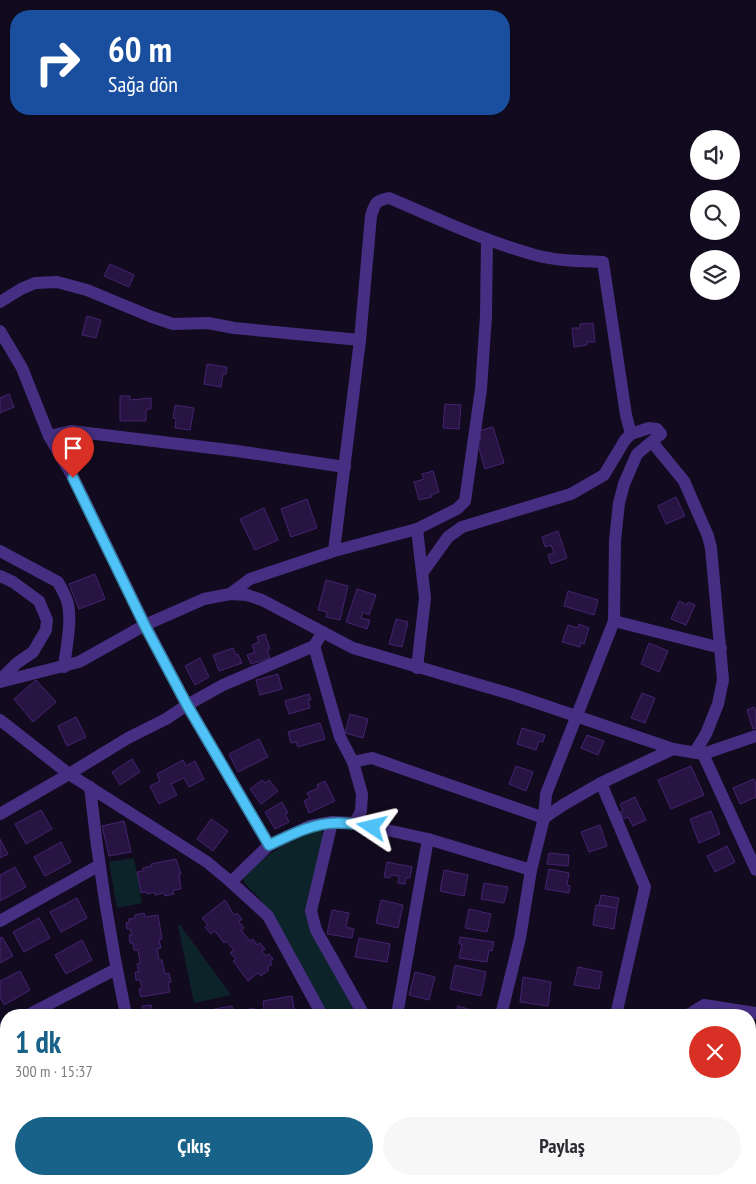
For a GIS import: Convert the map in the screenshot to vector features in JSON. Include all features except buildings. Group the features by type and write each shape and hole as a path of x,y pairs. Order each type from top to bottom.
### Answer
{"street":[{"path":"334,551 360,340 371,216 374,204 380,200 389,198 487,240 536,255 568,260 603,262 626,415 631,434"},
{"path":"230,594 250,579 334,551 417,529 457,509 465,501 481,389 486,316 487,240"},
{"path":"0,302 22,288 35,283 57,282 87,290 152,318 173,324 208,324 360,340"},
{"path":"0,331 22,368 49,436 73,478 145,626 187,705 269,845"},
{"path":"423,572 448,537 462,527 571,494 604,475 625,440 631,434 649,428 657,429 661,434 637,454 624,484 619,503 616,540 614,621 546,794 544,818 531,870 520,938 502,1009"},
{"path":"49,436 71,431 237,451 345,467"},
{"path":"652,442 684,481 708,536 723,680 718,704 699,753 756,870"},
{"path":"417,529 425,598 417,668"},
{"path":"0,551 58,582 68,604 68,633 64,667"},
{"path":"0,576 13,582 39,601 47,620 46,630 33,652 18,663 0,681"},
{"path":"0,681 79,662 145,626 204,599 230,594 247,595 262,600 353,648 514,695 674,749 699,753 756,736"},
{"path":"614,621 721,648"},
{"path":"0,814 128,738 166,719 223,685 314,646 323,632"},
{"path":"314,646 340,737 353,762 362,794 361,811 355,823"},
{"path":"0,720 69,774 207,862 268,916 319,1009"},
{"path":"544,818 602,783 674,749"},
{"path":"353,762 372,758 544,818"},
{"path":"602,783 644,887 617,1009"},
{"path":"90,786 98,866 125,1009"},
{"path":"332,822 311,912 316,930 361,1009"},
{"path":"230,882 269,845 310,826 332,822 355,823 428,840 531,870"},
{"path":"398,1009 428,840"},
{"path":"0,921 98,866"},
{"path":"39,1009 116,968"},
{"path":"698,1009 704,1005 730,1009"}],"green space":[{"path":"315,828 321,830 324,837 308,896 355,1009 323,1009 278,927 260,899 243,879 242,875 246,871 290,840"},
{"path":"134,858 142,903 117,908 109,862"},
{"path":"178,925 180,925 231,995 194,1003"}],"route":[{"path":"73,478 145,626 187,705 269,845 310,826 332,822 355,823 372,827"}]}
